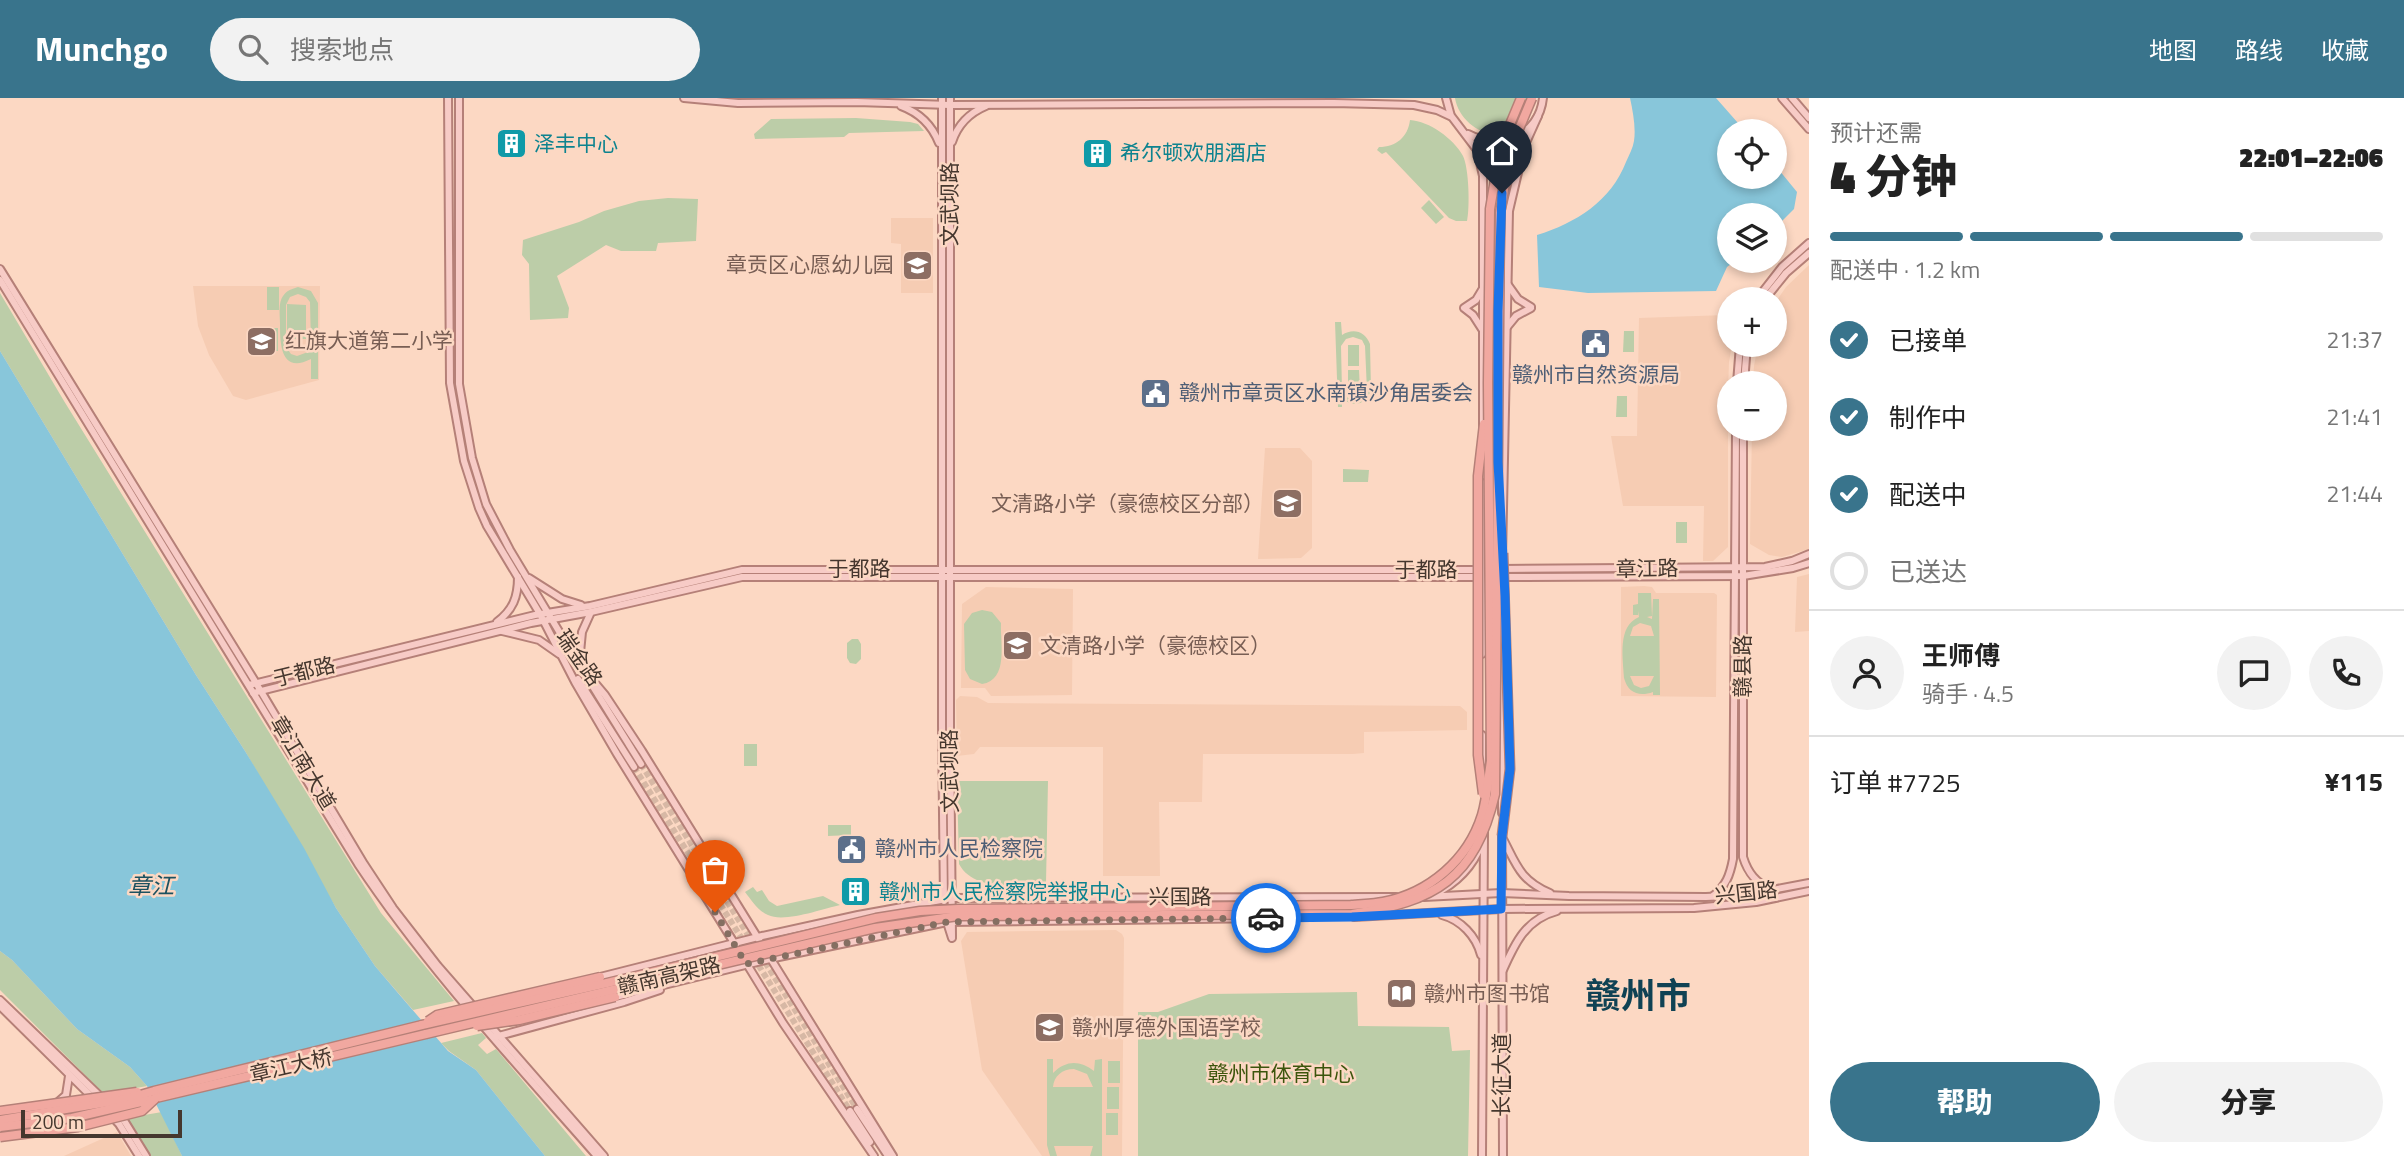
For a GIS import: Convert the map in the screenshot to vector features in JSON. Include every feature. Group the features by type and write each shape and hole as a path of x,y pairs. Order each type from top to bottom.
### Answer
{"highway":[{"name":"赣南高架路","path":"422,1025 876,918 920,911 1107,906 1350,905 1384,902 1415,892 1437,879 1457,861 1471,840 1481,816 1491,761 1488,383 1490,209 1499,156 1521,98"},
{"name":"赣南高架路","path":"426,1034 875,928 919,920 958,916 1352,914 1388,909 1418,900 1441,886 1464,865 1479,843 1489,820 1495,794 1498,299 1502,193 1511,148 1532,98"},
{"path":"1483,794 1478,755 1478,476 1488,383"},
{"path":"1498,462 1510,769 1502,836"},
{"path":"422,1025 437,1016 600,977"},
{"path":"426,1034 519,1020 615,997"},
{"name":"章江大桥","path":"155,1095 422,1025"},
{"name":"章江大桥","path":"155,1095 426,1034"},
{"path":"0,1115 155,1095"},
{"path":"0,1129 72,1118 155,1095"},
{"path":"0,1136 78,1127 142,1111 155,1095"}],"main road":[{"name":"瑞金路","path":"460,98 459,384 465,424 486,504 578,663 605,695 635,740 890,1156"},
{"path":"684,98 738,103 889,104 950,101 996,104 1414,105 1437,110 1452,117 1455,122"},
{"path":"1446,98 1455,122"},
{"path":"1782,98 1809,129"},
{"path":"1792,98 1809,118"},
{"name":"长征大道","path":"1503,1156 1502,573 1506,280 1513,185 1524,148 1544,100"},
{"name":"瑞金路","path":"448,101 450,383 464,461 479,508 617,754 783,1023 876,1156"},
{"name":"文武坝路","path":"942,101 946,155 951,569 947,578 950,922"},
{"name":"文武坝路","path":"947,578 942,569 946,155 950,101"},
{"path":"889,104 907,108 923,118 946,155"},
{"path":"946,155 964,121 979,109 996,104"},
{"path":"1461,129 1485,141 1503,142 1527,130 1538,117"},
{"name":"长征大道","path":"1455,122 1477,150 1483,176 1482,1156"},
{"path":"1766,287 1782,267 1809,243"},
{"path":"1775,287 1809,253"},
{"name":"章江南大道","path":"0,269 358,864 390,911 473,1010 604,1156"},
{"name":"章江南大道","path":"0,280 252,684"},
{"path":"1506,280 1516,297 1531,307 1516,316 1506,328"},
{"path":"1483,282 1479,297 1464,308 1477,319 1483,331"},
{"name":"赣县路","path":"1712,897 1723,889 1730,875 1733,859 1737,441"},
{"name":"赣县路","path":"1743,441 1743,857 1751,876 1761,886 1773,890"},
{"name":"章江路","path":"1502,573 1765,567 1809,554"},
{"name":"章江路","path":"1483,573 1743,576 1793,568 1809,562"},
{"name":"于都路","path":"590,609 742,570 1483,573"},
{"name":"于都路","path":"252,684 493,625 590,609 742,577 947,578 1483,573"},
{"path":"493,625 508,612 514,602 518,592 518,575"},
{"path":"500,631 539,640 557,651 637,765 578,663 582,632 590,609 562,599 527,576"},
{"name":"于都路","path":"256,692 500,631 542,617"},
{"path":"1502,836 1515,864 1529,881 1555,895 1569,896"},
{"path":"1430,897 1445,889 1465,872 1479,852 1484,838"},
{"name":"兴国路","path":"600,977 758,937 948,899 1430,897 1501,892 1569,896 1712,897 1809,883"},
{"name":"兴国路","path":"615,997 746,964 950,922 1352,917 1501,909 1693,908 1756,902 1809,891"},
{"path":"1502,971 1515,943 1531,923 1544,915 1569,908"},
{"path":"1422,913 1443,915 1462,925 1477,943 1483,967"},
{"path":"473,1010 654,967 673,959"},
{"path":"496,1036 624,1002 708,973"},
{"path":"0,1000 100,1101 125,1122 146,1156"},
{"path":"0,1006 68,1074 100,1101"},
{"name":"章江南大道","path":"496,1036 597,1156"},
{"path":"47,1109 66,1095 69,1088 68,1074"},
{"path":"0,1115 100,1101"},
{"path":"876,1156 854,1110 890,1156"},
{"path":"0,1129 78,1122 114,1114"},
{"path":"114,1114 139,1156"}],"shaded area":[{"name":"章贡区心愿幼儿园","path":"891,218 933,218 933,293 901,293 901,244 891,243"},
{"path":"1809,265 1809,549 1782,557 1769,555 1750,544 1752,441 1787,441 1787,371 1754,371 1756,357 1787,357 1786,287"},
{"name":"红旗大道第二小学","path":"193,286 320,286 319,380 246,400 233,396 209,355 198,326"},
{"path":"1717,315 1717,357 1730,357 1729,371 1717,371 1717,441 1728,441 1728,547 1713,561 1703,561 1704,506 1623,506 1611,436 1637,436 1639,318"},
{"name":"文清路小学（豪德校区分部）","path":"1265,448 1300,448 1312,461 1312,548 1301,558 1258,559"},
{"path":"1809,574 1809,631 1795,632 1797,577"},
{"name":"文清路小学（豪德校区）","path":"986,587 1073,589 1072,695 991,696 985,688 961,688 962,604"},
{"path":"1621,587 1652,587 1656,593 1717,595 1716,697 1621,696"},
{"path":"960,696 977,697 988,703 1460,706 1467,712 1467,730 1364,732 1364,753 1353,754 1203,754 1202,802 1159,802 1160,876 1103,876 1103,747 980,747 974,754 957,756 956,700"},
{"name":"赣州厚德外国语学校","path":"1116,930 1124,938 1122,1156 1042,1156 982,1070 961,941 967,932"},
{"path":"117,1132 131,1156 64,1156"}],"green space":[{"path":"1455,98 1532,98 1519,124 1510,131 1490,134 1471,125 1458,108"},
{"path":"856,118 910,122 918,124 924,131 849,133 844,137 755,139 754,134 771,119"},
{"path":"1410,120 1440,132 1454,143 1463,156 1467,169 1467,221 1449,218 1386,152 1382,154 1377,150 1400,140 1407,131"},
{"path":"698,199 696,241 658,243 656,251 621,251 606,245 557,276 569,308 568,318 530,320 529,264 522,255 523,240 604,211 639,201"},
{"path":"1429,200 1444,217 1436,224 1421,208"},
{"path":"267,287 279,287 279,310 267,310"},
{"path":"298,287 311,291 318,303 318,379 311,379 311,359 294,363 284,355 282,348 280,302 286,292","holes":["298,294 310,302 311,344 308,352 297,356 291,354 286,347 286,305 290,297"]},
{"path":"0,293 381,913 454,1001 413,1010 375,966 336,908 245,751 0,351"},
{"path":"287,304 306,305 306,339 287,339"},
{"path":"1335,322 1341,322 1342,335 1358,332 1365,336 1370,344 1371,390 1360,403 1342,399 1342,407 1338,407","holes":["1353,337 1362,340 1365,346 1367,391 1362,397 1348,398 1342,391 1341,346 1346,339"]},
{"path":"266,328 278,328 278,351 266,350"},
{"path":"1624,331 1634,331 1634,352 1623,352"},
{"path":"1348,345 1359,345 1359,366 1348,366"},
{"path":"1348,370 1359,370 1360,391 1348,391"},
{"path":"1617,396 1627,396 1627,417 1616,417"},
{"path":"1343,469 1369,470 1368,482 1343,482"},
{"path":"1676,522 1687,522 1687,543 1676,543"},
{"path":"1638,593 1651,593 1652,616 1647,617 1652,619 1653,599 1659,599 1660,695 1653,695 1653,692 1635,692 1628,687 1624,678 1624,635 1632,621 1639,617 1638,611 1638,615 1633,615 1633,605 1638,604","holes":["1640,623 1651,626 1654,636 1630,636 1633,627","1630,676 1654,676 1649,686 1641,688 1634,685"]},
{"path":"982,610 992,612 1001,623 1002,650 996,676 982,684 970,679 965,670 964,624 972,613"},
{"path":"858,639 861,644 861,659 856,664 850,663 847,658 847,643"},
{"path":"744,744 757,744 757,766 744,766"},
{"path":"957,781 1048,781 1046,883 998,885 975,879 966,873 959,864"},
{"path":"828,825 851,825 851,835 828,836"},
{"path":"753,887 757,892 762,890 769,901 777,906 823,896 840,905 793,916 775,917 761,911 745,892"},
{"path":"0,951 12,960 77,1029 130,1067 147,1086 104,1094 0,990"},
{"name":"赣州市体育中心","path":"1357,992 1358,1026 1449,1027 1452,1051 1470,1050 1468,1156 1138,1156 1138,1012 1158,1012 1209,994"},
{"path":"482,1033 486,1038 478,1045 487,1054 496,1049 586,1156 545,1156 476,1070 441,1043"},
{"path":"1047,1059 1053,1059 1053,1073 1073,1063 1094,1071 1095,1060 1102,1059 1102,1156 1090,1156 1093,1146 1054,1146 1057,1156 1050,1156 1047,1145","holes":["1074,1069 1087,1074 1093,1087 1053,1087 1057,1076 1066,1070"]},
{"path":"1108,1061 1120,1061 1120,1083 1108,1083"},
{"path":"1107,1087 1119,1087 1119,1109 1107,1109"},
{"path":"162,1112 182,1156 151,1156 127,1118"},
{"path":"1106,1113 1118,1113 1118,1135 1106,1135"}],"water":[{"path":"1630,98 1716,98 1734,119 1717,119 1717,189 1787,189 1787,180 1797,192 1794,209 1787,216 1787,203 1717,203 1717,273 1724,273 1716,291 1588,293 1539,287 1537,235 1578,217 1602,199 1619,176 1631,152 1635,136"},
{"name":"章江","path":"0,351 304,848 336,908 375,966 448,1051 476,1070 545,1156 182,1156 147,1086 130,1067 77,1029 12,960 0,951"}],"tunnel":[{"path":"641,764 857,1109"},
{"path":"634,767 850,1111"}],"way so far":[{"path":"715,912 746,964 947,922 1266,918"}],"place":[{"name":"泽丰中心","path":"511,144"},
{"name":"希尔顿欢朋酒店","path":"1097,153"},
{"name":"章贡区心愿幼儿园","path":"917,265"},
{"name":"红旗大道第二小学","path":"262,341"},
{"name":"赣州市自然资源局","path":"1596,343"},
{"name":"赣州市章贡区水南镇沙角居委会","path":"1156,393"},
{"name":"文清路小学（豪德校区分部）","path":"1287,504"},
{"name":"文清路小学（豪德校区）","path":"1017,646"},
{"name":"赣州市人民检察院","path":"852,849"},
{"name":"赣州市人民检察院举报中心","path":"856,892"},
{"name":"赣州市图书馆","path":"1401,994"},
{"name":"赣州厚德外国语学校","path":"1049,1028"}],"district":[{"name":"赣州市","path":"1638,996"}],"route":[{"path":"1266,918 1352,917 1501,909 1502,836 1510,769 1498,462 1498,311 1502,193"}]}
